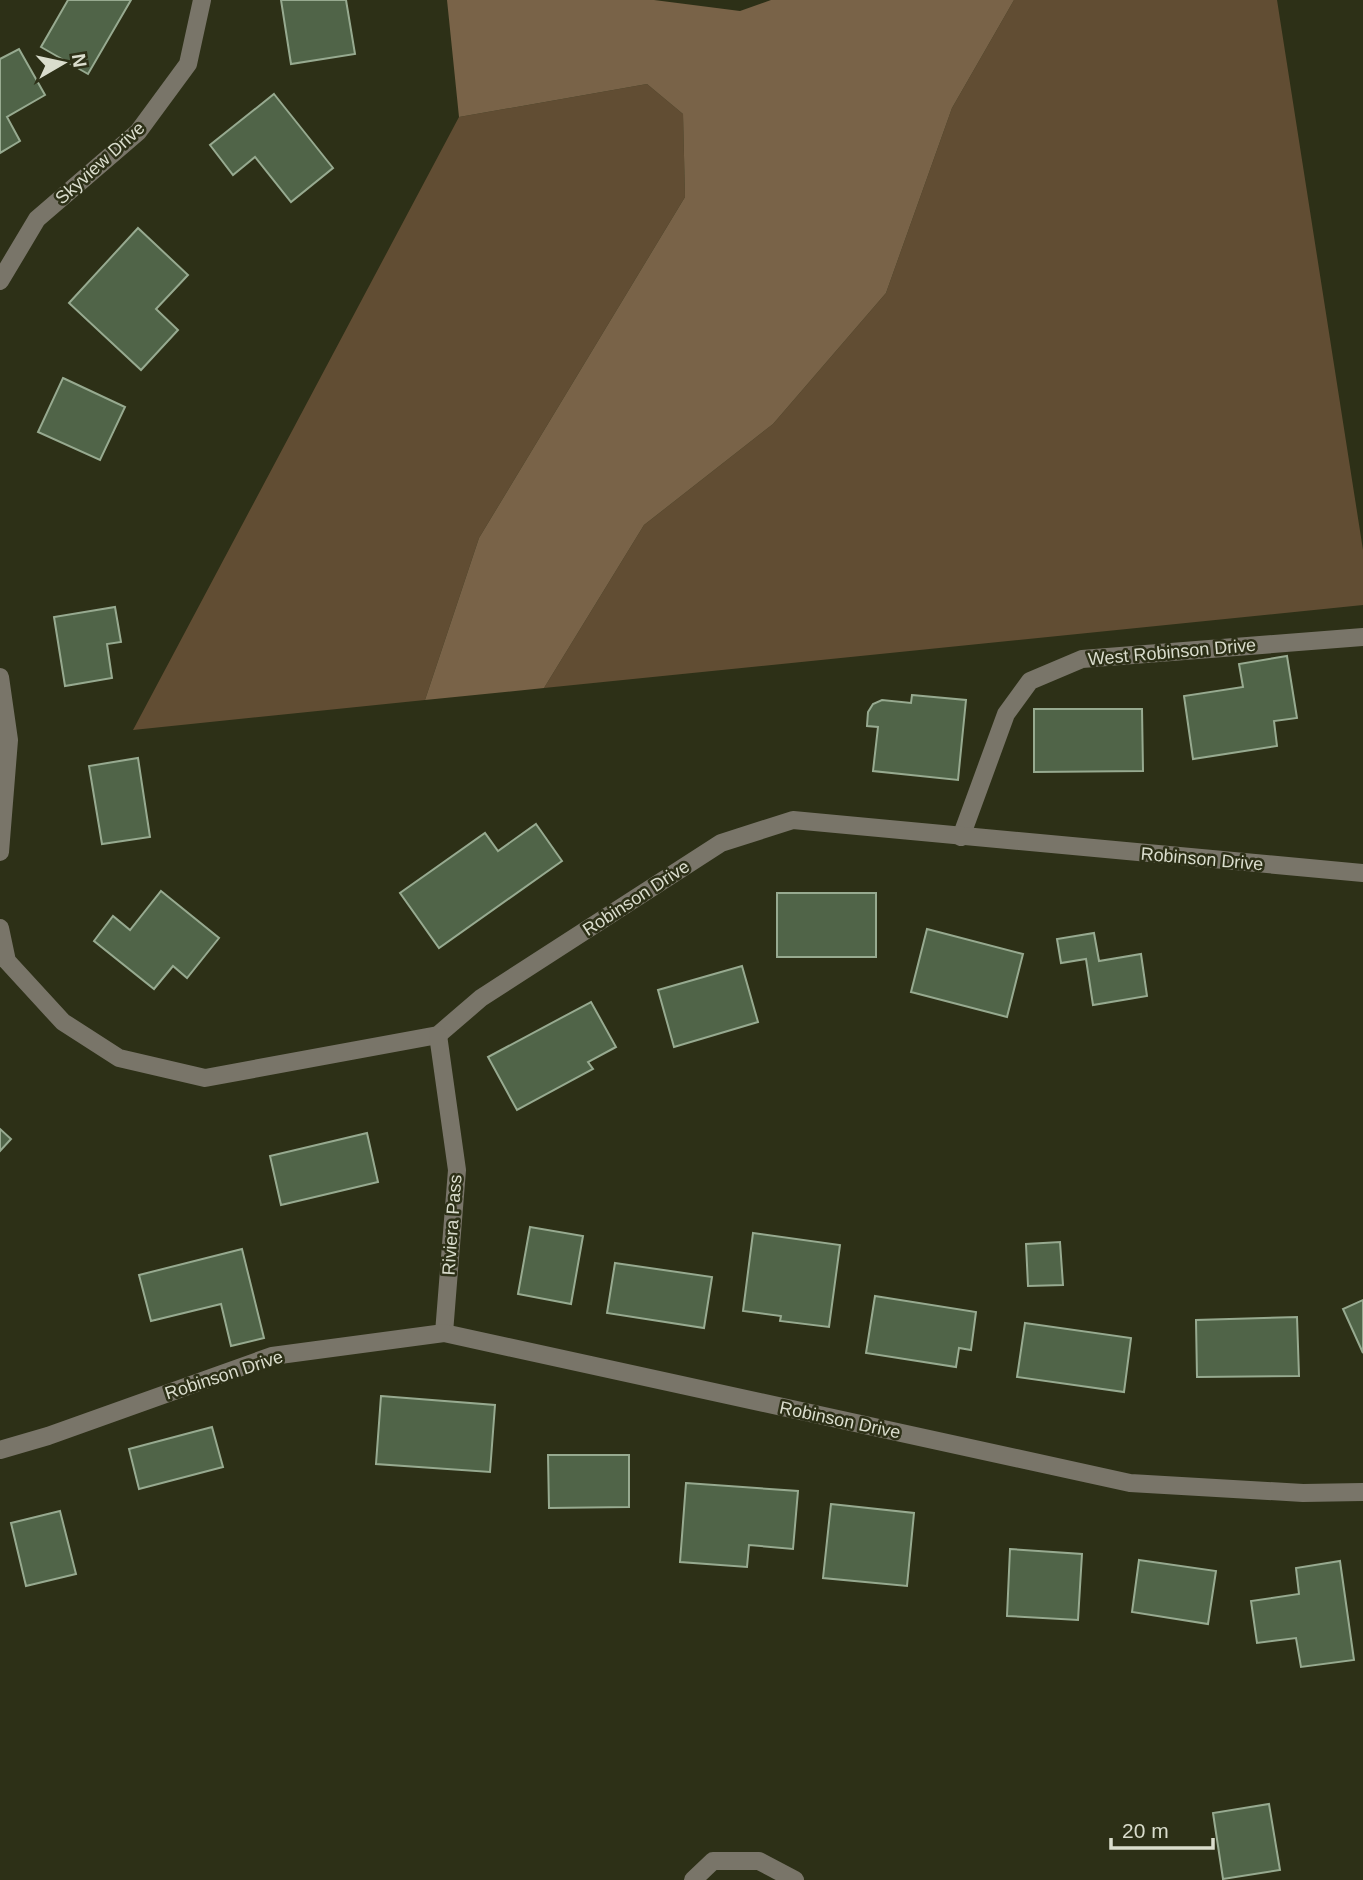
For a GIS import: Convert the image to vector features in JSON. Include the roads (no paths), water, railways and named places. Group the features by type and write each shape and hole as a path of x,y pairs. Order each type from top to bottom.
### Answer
{"street":[{"name":"Skyview Drive","path":"0,281 37,219 138,132 188,64 202,0"},
{"name":"West Robinson Drive","path":"961,837 1006,714 1030,681 1082,659 1363,637"},
{"path":"0,677 9,740 0,852"},
{"name":"Robinson Drive","path":"438,1035 481,998 721,843 793,820 1363,873"},
{"path":"0,928 7,961 63,1022 119,1058 205,1078 438,1035"},
{"name":"Riviera Pass","path":"438,1035 457,1170 444,1333"},
{"name":"Robinson Drive","path":"0,1450 48,1436 272,1356 444,1333 1130,1483 1303,1493 1363,1492"},
{"path":"693,1880 713,1861 758,1861 794,1880"}]}
